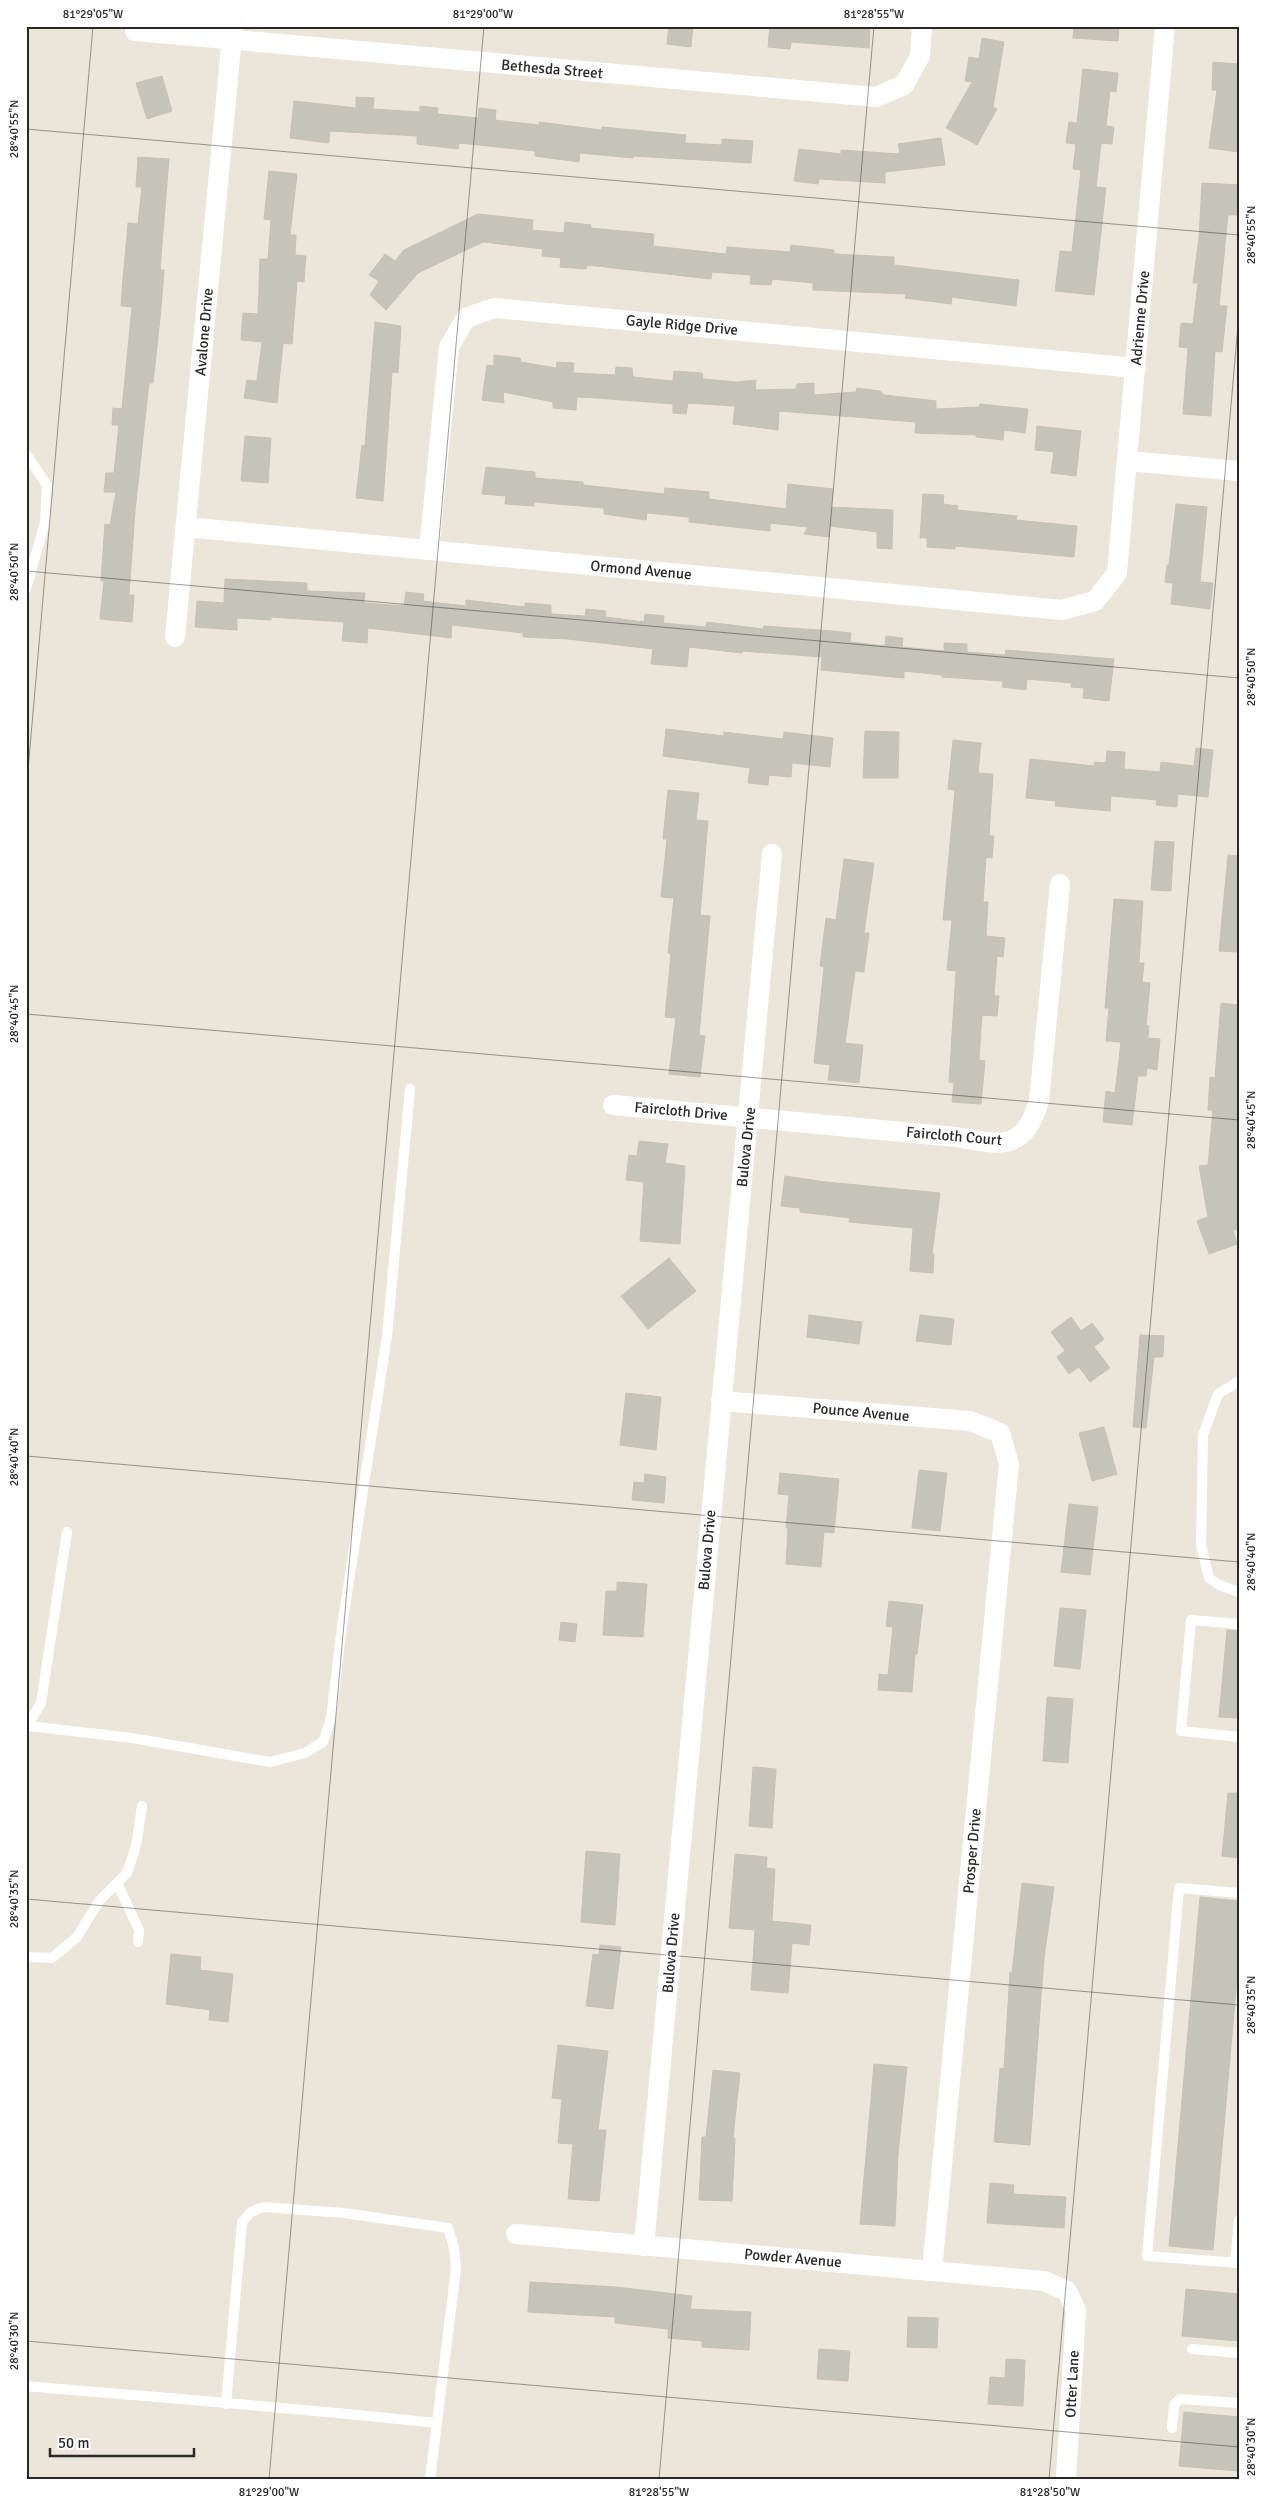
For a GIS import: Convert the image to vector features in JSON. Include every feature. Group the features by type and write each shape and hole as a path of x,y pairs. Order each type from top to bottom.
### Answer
{"street":[{"name":"Bethesda Street","path":"135,31 233,34 876,97 904,85 920,56 922,26"},
{"name":"Adrienne Drive","path":"1095,601 1117,573 1165,26"},
{"name":"Avalone Drive","path":"175,637 233,34"},
{"name":"Gayle Ridge Drive","path":"429,550 449,347 466,318 494,308 1136,368"},
{"path":"1128,461 1239,471"},
{"name":"Ormond Avenue","path":"186,527 1062,610 1095,601"},
{"name":"Bulova Drive","path":"644,2246 772,854"},
{"name":"Faircloth Court","path":"749,1117 956,1137 987,1142 1009,1141 1026,1132 1034,1119 1039,1101 1060,884"},
{"name":"Faircloth Drive","path":"613,1105 749,1117"},
{"name":"Pounce Avenue","path":"721,1401 970,1421 1000,1433"},
{"name":"Prosper Drive","path":"932,2270 1008,1464 1000,1433"},
{"name":"Powder Avenue","path":"516,2234 1044,2281 1067,2291"},
{"name":"Otter Lane","path":"1066,2479 1076,2310 1067,2291"}],"lane":[{"path":"26,454 47,484 45,522 26,589"},
{"path":"67,1532 41,1703 27,1727 132,1738 270,1762 305,1753 323,1742 331,1718 342,1626 387,1336 410,1089"},
{"path":"1239,1381 1218,1394 1203,1435 1201,1545 1209,1578 1219,1585 1239,1592"},
{"path":"1239,1624 1191,1620 1181,1731 1239,1737"},
{"path":"26,1957 52,1958 77,1937 99,1901 127,1873 136,1846 142,1806"},
{"path":"117,1883 139,1930 138,1942"},
{"path":"1239,1893 1179,1888 1147,2256 1237,2263 1239,2220"},
{"path":"226,2404 242,2222 251,2212 263,2207 344,2213 448,2228 454,2247 456,2269 430,2479"},
{"path":"1192,2349 1239,2353"},
{"path":"26,2386 226,2404 327,2410 436,2423"},
{"path":"1172,2428 1174,2406 1180,2399 1239,2403"}],"building":[{"path":"669,26 693,26 691,47 667,44"},
{"path":"770,26 870,26 869,48 791,42 790,49 768,47"},
{"path":"1074,26 1119,26 1118,41 1073,38"},
{"path":"982,38 1004,42 993,107 997,109 977,145 946,128 972,82 965,81 969,57 979,59"},
{"path":"1213,62 1239,64 1239,152 1209,148 1217,90 1212,90"},
{"path":"1083,69 1118,73 1116,92 1110,91 1106,126 1114,127 1112,144 1101,143 1096,187 1106,188 1094,295 1055,291 1060,251 1072,252 1081,170 1073,169 1076,144 1066,143 1069,122 1077,123"},
{"path":"162,76 172,111 147,119 136,83"},
{"path":"356,97 374,98 373,109 420,112 420,106 438,108 437,114 478,118 479,108 496,110 495,120 539,125 539,122 601,130 602,127 686,135 685,143 722,145 722,139 753,141 751,163 633,156 633,158 580,153 579,162 535,156 535,151 459,143 458,149 417,144 417,136 330,131 329,143 290,138 294,101 356,108"},
{"path":"941,138 945,165 885,172 885,183 819,179 818,184 794,181 799,149 841,154 841,150 900,154 898,144"},
{"path":"138,157 169,159 160,270 164,270 161,309 153,383 149,383 135,511 129,595 134,595 132,622 100,619 104,581 101,581 105,524 110,525 116,492 104,492 106,473 114,473 119,425 112,425 113,408 122,409 132,307 121,306 128,223 138,224 142,187 136,187"},
{"path":"269,171 297,174 290,235 296,235 295,255 306,256 304,282 297,281 292,344 283,343 277,403 244,398 247,380 257,381 262,342 241,340 243,313 258,314 260,259 268,259 271,220 264,219"},
{"path":"1202,183 1239,185 1239,215 1228,215 1219,306 1227,306 1222,352 1215,351 1211,416 1183,414 1188,348 1179,347 1181,323 1193,324 1198,283 1193,283 1199,238"},
{"path":"478,214 533,220 532,230 564,233 565,222 591,225 590,228 654,234 653,246 726,254 727,247 790,252 791,245 834,250 834,254 894,257 894,265 1019,280 1016,306 952,297 951,304 905,298 906,294 813,290 813,283 772,279 771,285 750,284 751,275 712,272 711,279 587,265 586,269 560,267 561,258 542,256 543,249 483,242 418,273 386,310 370,295 379,281 369,275 385,254 395,261 404,250"},
{"path":"375,322 401,326 398,373 392,372 383,501 356,498 362,445 365,446"},
{"path":"494,355 520,358 521,362 556,368 557,362 574,363 573,373 615,375 616,367 632,368 633,377 673,381 674,371 702,373 703,379 737,382 756,380 755,390 796,389 797,384 814,383 814,395 856,392 857,388 880,391 884,395 936,401 936,409 979,407 980,404 1028,409 1025,433 1004,430 1003,440 976,437 976,435 915,433 916,422 779,411 778,430 733,424 735,406 688,403 686,414 673,413 673,404 577,397 576,410 553,408 553,402 503,392 504,403 482,400 487,365 494,366"},
{"path":"1037,426 1081,431 1076,476 1051,473 1054,452 1035,450"},
{"path":"245,436 271,438 268,483 241,481"},
{"path":"486,467 535,472 535,478 583,482 583,485 664,494 665,488 709,492 709,499 786,509 788,484 833,489 831,507 893,510 892,549 877,548 877,532 830,526 829,537 804,534 808,527 770,523 770,531 689,522 689,517 647,513 646,520 604,514 604,508 534,502 534,506 505,504 506,496 482,494"},
{"path":"923,494 944,495 943,504 958,506 957,510 1017,516 1016,520 1077,526 1074,557 955,546 955,549 927,547 927,538 920,538"},
{"path":"1176,504 1207,507 1200,582 1213,583 1210,609 1171,604 1173,583 1165,582 1167,565 1169,565"},
{"path":"225,579 307,583 307,591 365,593 364,603 404,606 406,592 424,594 423,601 466,606 466,600 525,607 525,603 551,605 551,614 585,616 586,609 606,611 605,617 644,622 645,614 664,616 663,623 706,627 707,622 763,629 764,626 851,633 850,642 885,646 886,636 903,638 902,647 944,651 944,643 967,644 967,652 1005,655 1006,650 1114,659 1109,701 1083,698 1084,688 1071,687 1072,683 1027,679 1026,690 1002,687 1003,681 942,677 942,675 904,671 904,678 821,670 822,657 742,651 742,653 689,647 687,667 651,664 653,649 568,639 523,637 523,633 452,625 451,638 368,628 367,643 342,641 344,622 271,617 271,620 237,618 237,630 195,627 197,601 224,603"},
{"path":"666,729 724,736 724,732 783,739 784,732 833,738 830,767 792,763 791,777 769,775 768,785 748,783 750,768 663,756"},
{"path":"865,731 899,732 898,778 863,778"},
{"path":"953,740 981,743 978,773 993,774 989,836 994,836 992,858 986,857 983,902 988,902 986,936 1005,938 1003,957 997,956 994,996 999,996 997,1016 982,1015 979,1060 985,1061 981,1104 952,1102 954,1083 949,1082 956,971 947,970 952,920 943,920 955,790 948,789"},
{"path":"1196,748 1213,750 1208,797 1178,794 1177,807 1156,805 1157,800 1111,796 1110,811 1055,806 1056,801 1026,798 1030,759 1094,766 1095,762 1106,763 1107,751 1125,752 1124,769 1160,772 1161,762 1194,766"},
{"path":"668,790 699,793 696,820 708,821 700,915 710,916 699,1035 705,1036 700,1077 669,1074 676,1018 665,1017 671,954 668,953 674,898 661,897 667,839 663,839"},
{"path":"1155,841 1174,842 1171,891 1151,890"},
{"path":"1228,855 1239,856 1239,952 1219,951"},
{"path":"844,859 874,863 864,933 869,933 864,972 855,971 845,1043 863,1045 859,1083 828,1080 830,1065 814,1063 824,967 820,966 826,918 836,920"},
{"path":"1114,899 1143,901 1139,963 1144,963 1142,982 1150,983 1146,1025 1149,1026 1148,1038 1160,1039 1157,1070 1147,1068 1146,1076 1138,1076 1132,1125 1103,1122 1106,1091 1115,1093 1121,1042 1106,1041 1109,1008 1105,1008"},
{"path":"1221,1003 1239,1005 1239,1228 1233,1231 1237,1244 1209,1254 1197,1221 1208,1217 1199,1166 1208,1165 1213,1110 1208,1110 1210,1077 1215,1078"},
{"path":"639,1141 668,1144 665,1163 685,1166 680,1244 640,1241 644,1182 626,1180 629,1155 637,1156"},
{"path":"785,1176 940,1193 932,1254 934,1254 933,1273 910,1271 913,1228 849,1222 850,1218 800,1212 800,1208 781,1206"},
{"path":"669,1258 696,1291 648,1329 621,1296"},
{"path":"809,1315 862,1322 859,1344 807,1337"},
{"path":"920,1315 954,1319 951,1345 916,1341"},
{"path":"1071,1317 1081,1331 1092,1323 1104,1339 1094,1347 1110,1368 1090,1382 1079,1367 1069,1374 1057,1357 1065,1351 1051,1332"},
{"path":"1140,1335 1164,1336 1163,1357 1154,1357 1146,1428 1133,1427"},
{"path":"626,1393 661,1397 656,1450 620,1445"},
{"path":"1104,1427 1117,1474 1092,1481 1079,1433"},
{"path":"919,1470 947,1473 940,1531 912,1528"},
{"path":"780,1473 839,1479 834,1533 824,1532 821,1567 786,1564 788,1528 786,1528 789,1495 778,1494"},
{"path":"645,1474 666,1477 664,1503 632,1500 634,1482 644,1483"},
{"path":"1069,1504 1098,1507 1090,1575 1061,1572"},
{"path":"617,1582 647,1584 643,1637 603,1635 606,1591 617,1591"},
{"path":"889,1601 923,1605 917,1654 915,1654 912,1692 878,1690 879,1674 888,1675 893,1627 886,1626"},
{"path":"1060,1608 1086,1610 1080,1669 1054,1666"},
{"path":"561,1622 577,1624 575,1642 559,1640"},
{"path":"1227,1630 1239,1631 1239,1718 1219,1717"},
{"path":"1047,1697 1073,1699 1068,1763 1043,1761"},
{"path":"753,1767 776,1769 772,1828 749,1826"},
{"path":"1228,1793 1239,1793 1239,1858 1222,1856"},
{"path":"586,1851 620,1854 615,1925 581,1922"},
{"path":"735,1854 767,1857 766,1868 775,1869 772,1921 811,1925 809,1945 792,1943 788,1993 751,1990 755,1930 729,1928"},
{"path":"1022,1883 1054,1887 1044,1958 1030,2145 994,2142 1000,2068 1004,2069 1010,1972 1012,1973"},
{"path":"1200,1897 1239,1901 1239,1956 1213,2250 1169,2246"},
{"path":"600,1945 621,1947 613,2009 586,2006 593,1954 599,1955"},
{"path":"171,1954 201,1957 200,1970 233,1974 228,2022 209,2020 210,2010 166,2004"},
{"path":"558,2045 608,2051 598,2130 606,2130 599,2201 568,2199 573,2144 558,2143 562,2099 552,2098"},
{"path":"874,2064 907,2067 898,2154 895,2226 860,2224"},
{"path":"713,2070 740,2073 733,2138 735,2138 732,2201 699,2200 702,2137 706,2137"},
{"path":"990,2183 1014,2185 1013,2194 1066,2197 1064,2228 987,2223"},
{"path":"530,2282 616,2287 692,2296 690,2309 751,2312 749,2350 702,2347 702,2341 668,2338 668,2329 615,2323 615,2317 528,2312"},
{"path":"1186,2289 1239,2294 1239,2341 1182,2336"},
{"path":"908,2317 938,2318 937,2348 907,2347"},
{"path":"819,2349 850,2351 848,2381 817,2379"},
{"path":"1006,2359 1025,2360 1023,2406 988,2404 990,2377 1005,2378"},
{"path":"1184,2412 1239,2417 1239,2471 1179,2466"}]}
